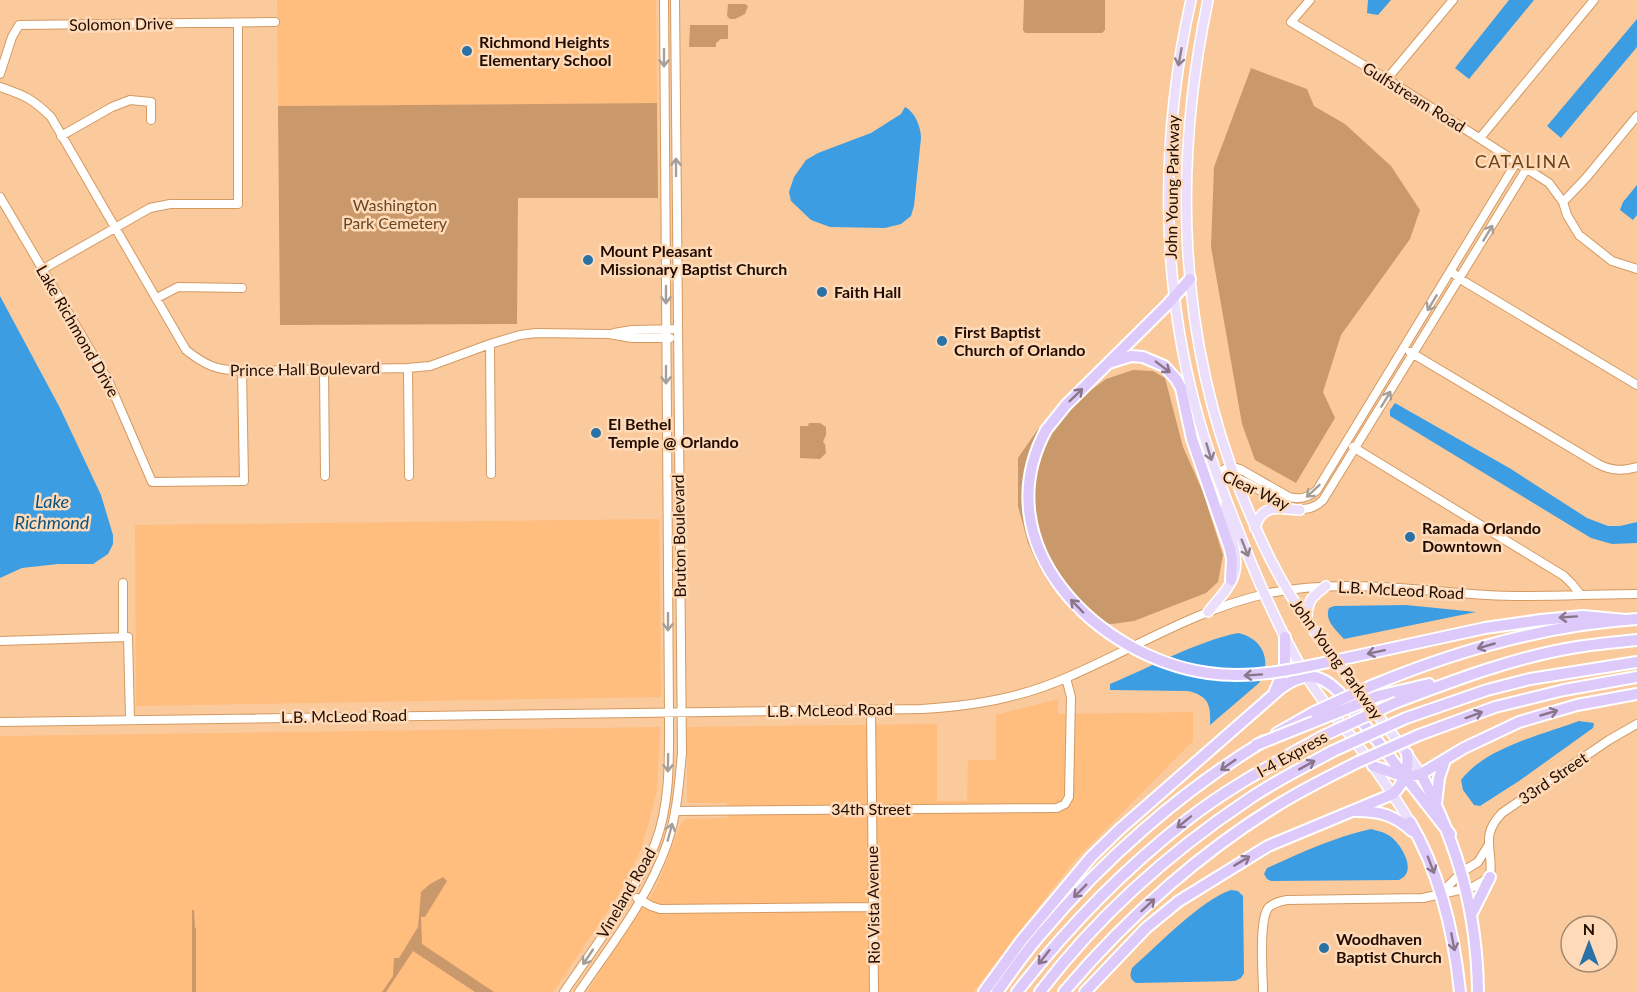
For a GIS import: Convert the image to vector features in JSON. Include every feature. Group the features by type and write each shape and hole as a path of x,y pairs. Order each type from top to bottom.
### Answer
{"highway":[{"path":"1190,279 1066,405 1046,430 1034,459 1028,485 1028,507 1033,535 1045,563 1069,597 1109,633 1155,659 1183,668 1218,674 1267,674 1485,628 1583,616 1632,620"},
{"path":"1109,363 1131,356 1147,358 1167,368 1179,384 1192,439 1230,549 1231,580"},
{"path":"997,992 1055,918 1121,851 1178,802 1256,746 1314,712 1425,665 1492,644 1542,633 1632,620"},
{"path":"1272,696 1285,668 1284,637"},
{"name":"I-4 Express","path":"1017,992 1051,948 1115,882 1188,819 1250,777 1323,736 1397,702 1479,672 1576,647 1637,640"},
{"name":"I-4 Express","path":"1040,992 1107,917 1165,862 1250,798 1333,751 1406,718 1487,690 1530,679 1637,662"},
{"path":"1256,746 1378,696 1479,672"},
{"path":"984,992 1034,925 1091,857 1272,696 1289,682 1306,676 1323,679 1339,692 1450,834"},
{"path":"1064,992 1117,934 1164,891 1225,841 1292,796 1358,762 1419,735 1495,707 1564,690 1637,677"},
{"path":"1374,766 1405,777 1421,774 1483,738 1519,722 1577,705 1637,694"},
{"path":"1085,992 1146,928 1179,901 1268,846 1393,794 1405,777 1407,753"},
{"path":"1436,805 1439,778 1445,760"},
{"name":"John Young Parkway","path":"1421,774 1450,834 1462,872 1472,915 1478,992"},
{"path":"1350,811 1370,811 1390,815 1400,820 1419,838"},
{"name":"John Young Parkway","path":"1410,822 1419,838 1441,893 1454,948 1460,992"},
{"path":"1472,915 1490,878"}],"main road":[{"name":"John Young Parkway","path":"1191,0 1177,70 1171,127 1168,217 1174,296 1193,396 1216,474 1264,594 1284,637 1306,676 1374,766 1410,822"},
{"name":"John Young Parkway","path":"1208,0 1197,58 1187,140 1186,223 1195,320 1219,430 1230,466 1255,528 1287,590 1307,622 1421,774"},
{"path":"1208,612 1234,577 1237,564 1236,553 1224,516 1227,502"},
{"path":"1255,528 1257,520 1265,511 1270,509 1300,510"},
{"path":"1307,622 1307,606 1310,600 1326,586"}],"street":[{"name":"Bruton Boulevard","path":"664,0 669,712"},
{"name":"Bruton Boulevard","path":"675,0 681,712"},
{"name":"Gulfstream Road","path":"1310,0 1291,22 1549,183 1563,202 1567,215 1579,235 1612,261 1637,269"},
{"path":"1387,80 1453,0"},
{"path":"1480,138 1594,0"},
{"name":"Solomon Drive","path":"0,74 12,37 19,25 275,22"},
{"path":"43,269 150,208 170,204 238,204 238,23"},
{"name":"Prince Hall Boulevard","path":"0,87 37,102 51,117 186,350 202,363 223,370 242,371 408,368 430,366 520,335 536,333 609,334 632,338 677,334"},
{"path":"664,92 676,92"},
{"path":"61,136 112,107 130,100 151,102 151,120"},
{"path":"1563,202 1637,116"},
{"name":"Clear Way","path":"1216,474 1230,466 1240,469 1289,497 1303,499 1317,490 1516,163"},
{"name":"Clear Way","path":"1216,474 1244,481 1283,504 1300,510 1311,509 1323,500 1527,168"},
{"name":"Lake Richmond Drive","path":"0,197 108,380 152,482 244,481 242,371"},
{"path":"666,225 677,225"},
{"path":"1450,271 1637,385"},
{"path":"157,298 178,287 243,288"},
{"path":"490,344 491,474"},
{"path":"1404,349 1598,464 1611,470 1637,467"},
{"path":"408,368 409,476"},
{"path":"324,369 325,476"},
{"path":"1346,443 1564,576 1580,594"},
{"path":"667,458 679,458"},
{"path":"123,583 123,637"},
{"name":"L.B. McLeod Road","path":"0,722 922,709 978,704 1025,693 1066,678 1208,612 1264,594 1287,590 1364,585 1489,595 1637,594"},
{"path":"0,641 128,637 130,719"},
{"name":"34th Street","path":"675,811 1057,808 1065,804 1069,797 1071,697 1066,678"},
{"name":"Rio Vista Avenue","path":"870,709 874,992"},
{"name":"Vineland Road","path":"564,992 630,893 655,843 668,780 669,712"},
{"name":"Vineland Road","path":"579,992 640,900 667,844 675,811 682,753 681,712"},
{"name":"33rd Street","path":"1490,878 1492,863 1488,846 1490,828 1502,813 1609,740 1637,724"},
{"name":"33rd Street","path":"1441,893 1462,872 1478,862 1488,846"},
{"path":"1263,992 1263,919 1269,907 1278,902 1423,898 1477,886 1490,878"},
{"path":"630,893 660,909 873,906"}],"shaded area":[{"name":"Richmond Heights Elementary School","path":"277,0 656,0 657,103 278,106"},
{"path":"659,519 661,697 136,706 135,525"},
{"path":"1058,699 1058,714 1193,712 1193,741 1074,861 973,992 587,992 653,893 681,823 686,819 727,818 727,803 687,803 687,727 937,724 937,801 967,801 968,760 996,760 996,715"},
{"path":"660,727 657,790 642,847 619,894 553,992 0,992 0,736"}],"green space":[{"path":"1024,0 1105,0 1105,30 1102,33 1025,33 1023,30"},
{"path":"728,4 748,6 745,14 730,19 727,16"},
{"path":"690,25 728,25 728,39 721,39 716,43 716,47 689,47"},
{"path":"1251,68 1307,89 1314,106 1345,124 1391,166 1420,210 1410,239 1341,335 1323,392 1335,418 1296,483 1255,460 1242,424 1211,247 1214,167"},
{"name":"Washington Park Cemetery","path":"657,103 658,198 518,198 517,324 280,325 278,106"},
{"path":"1133,370 1153,371 1165,378 1183,447 1203,492 1223,555 1218,582 1206,593 1134,621 1112,624 1087,622 1074,613 1049,583 1028,543 1018,506 1018,458 1038,429 1106,379"},
{"path":"809,423 820,423 826,427 823,442 826,453 820,459 800,458 800,426 808,426"},
{"path":"443,877 447,881 425,917 421,917 422,944 494,992 475,992 413,951 386,992 382,992 393,976 394,958 399,958 418,927 421,892"},
{"path":"192,910 194,910 196,929 196,992 192,992"}],"water":[{"path":"1368,0 1391,0 1378,15 1367,13"},
{"path":"1509,0 1534,0 1469,79 1455,68"},
{"path":"1637,19 1637,47 1561,138 1547,126"},
{"path":"905,107 917,120 921,138 911,216 901,224 885,228 830,227 811,220 791,201 789,192 794,177 806,160 818,153 871,133 901,114"},
{"path":"1637,185 1637,215 1633,220 1620,210 1623,202"},
{"name":"Lake Richmond","path":"0,296 60,408 101,495 113,535 113,544 108,554 93,564 58,564 22,568 0,578"},
{"path":"1395,403 1511,469 1587,518 1608,526 1637,522 1637,543 1612,544 1591,538 1390,416 1390,410"},
{"path":"1406,605 1476,612 1344,639 1328,617 1329,608 1334,606"},
{"path":"1238,633 1254,640 1259,645 1265,659 1263,675 1259,683 1210,725 1207,702 1195,693 1110,690 1110,684 1206,642"},
{"path":"1579,721 1594,723 1593,728 1480,806 1474,805 1463,790 1461,780 1485,759 1516,743"},
{"path":"1371,829 1390,836 1403,852 1408,865 1405,876 1399,880 1271,881 1264,874 1267,868 1305,851 1344,836"},
{"path":"1231,890 1238,891 1243,896 1244,973 1241,978 1235,981 1136,983 1132,980 1132,968 1166,936 1206,903"}],"place":[{"name":"Richmond Heights Elementary School","path":"467,51"},
{"name":"Mount Pleasant Missionary Baptist Church","path":"588,260"},
{"name":"Faith Hall","path":"822,292"},
{"name":"First Baptist Church of Orlando","path":"942,341"},
{"name":"El Bethel Temple @ Orlando","path":"596,433"},
{"name":"Ramada Orlando Downtown","path":"1410,537"},
{"name":"Woodhaven Baptist Church","path":"1324,948"}],"district":[{"name":"CATALINA","path":"1523,162"}]}
